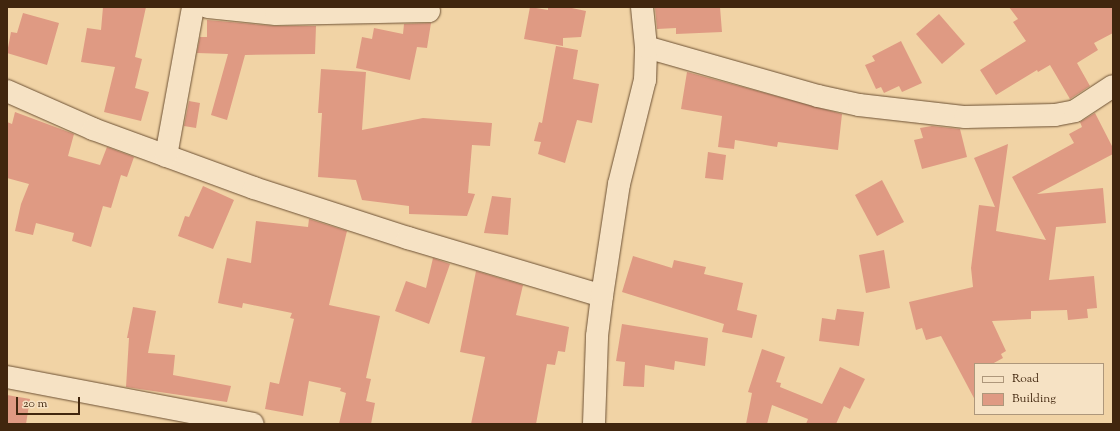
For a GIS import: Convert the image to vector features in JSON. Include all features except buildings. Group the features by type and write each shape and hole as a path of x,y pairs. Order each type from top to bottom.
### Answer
{"street":[{"path":"166,156 194,7"},
{"path":"208,7 276,14 429,12"},
{"path":"594,424 596,343 602,296 619,184 645,80 646,47 642,7"},
{"path":"646,47 818,96 859,105 965,117 1016,117 1075,111 1113,86"},
{"path":"7,91 93,129 320,210 602,296"},
{"path":"7,377 253,424"}]}
